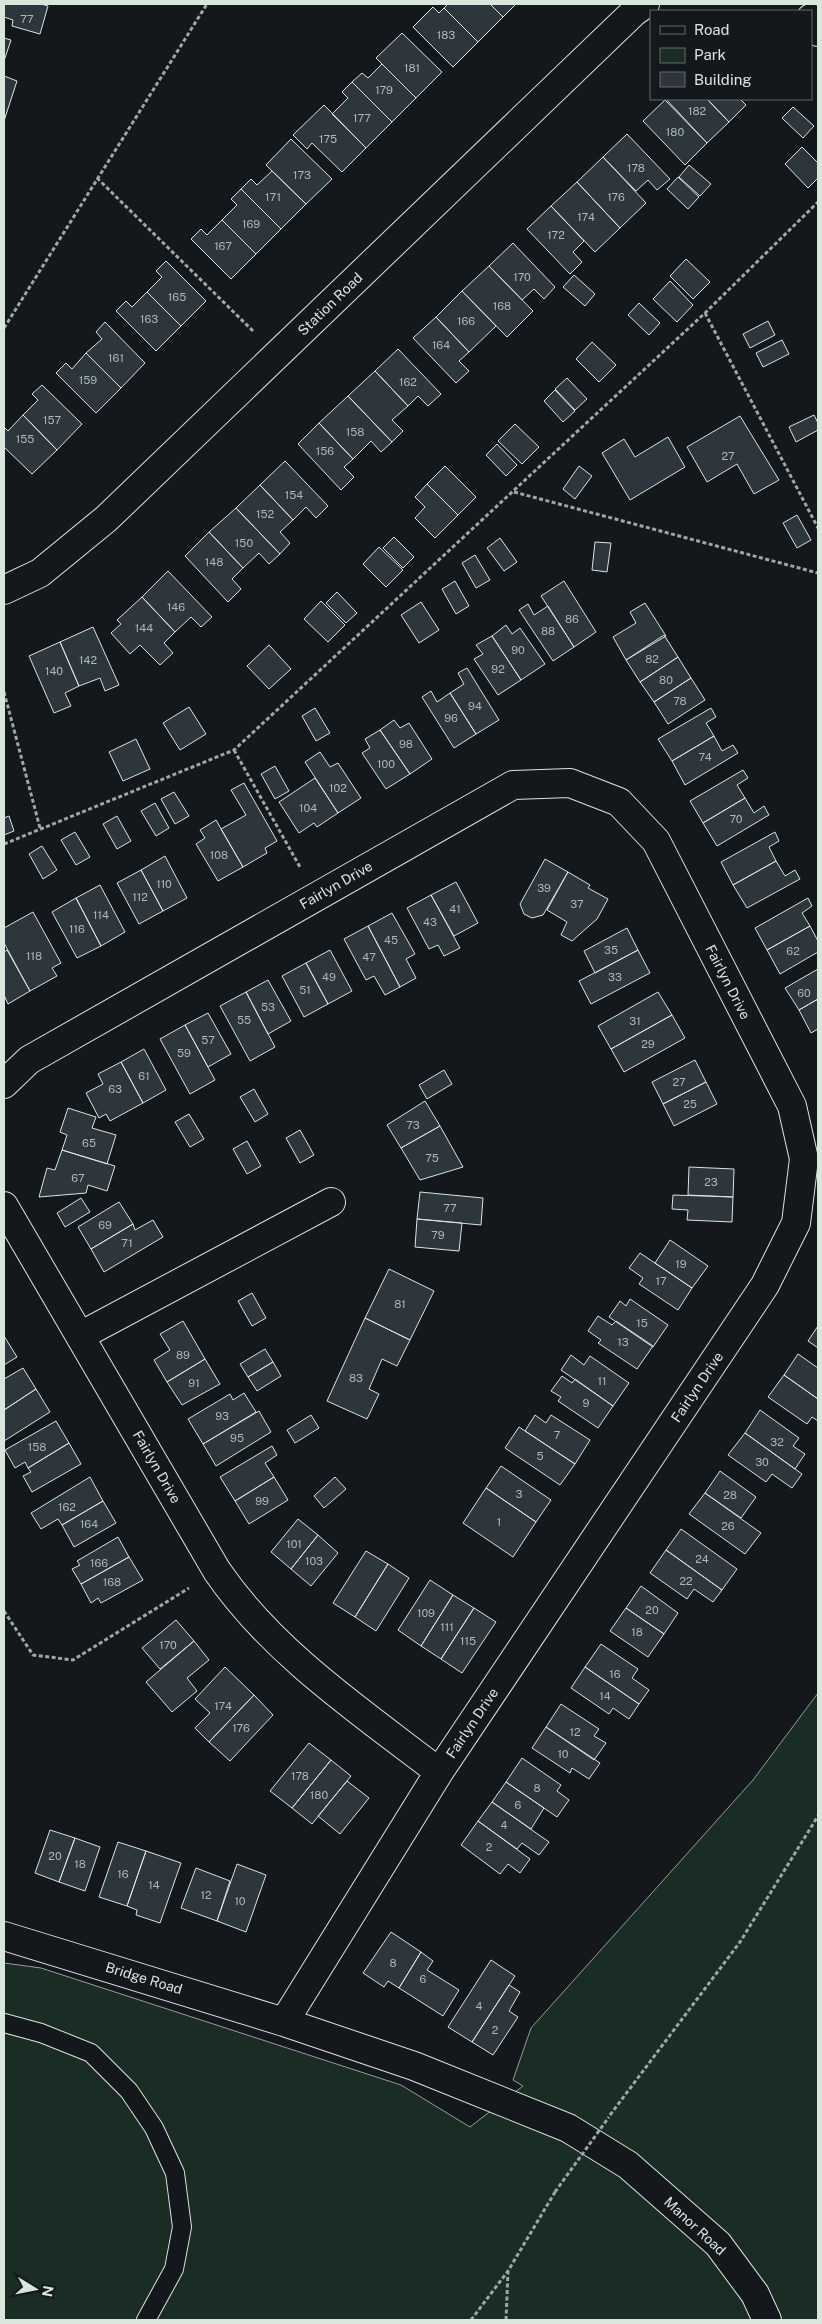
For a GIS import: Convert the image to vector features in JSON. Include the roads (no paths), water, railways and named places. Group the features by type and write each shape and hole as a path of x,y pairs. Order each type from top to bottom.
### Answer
{"street":[{"name":"Station Road","path":"4,590 40,573 106,518 634,12 645,4"},
{"path":"812,20 818,32"},
{"name":"Fairlyn Drive","path":"4,1084 29,1060 513,785 570,783 619,802 656,840 792,1106 804,1159 796,1223 765,1285 439,1772 284,2022"},
{"path":"80,1336 331,1202"},
{"name":"Fairlyn Drive","path":"4,1206 217,1571 237,1600 319,1680 439,1772"},
{"name":"Bridge Road","path":"4,1936 284,2022 414,2066 568,2128 628,2165"},
{"name":"Manor Road","path":"628,2165 718,2244 755,2294 767,2320"}],"lane":[{"path":"4,2023 41,2033 91,2054 129,2091 158,2137 175,2173 182,2227 174,2268 146,2320"}]}
